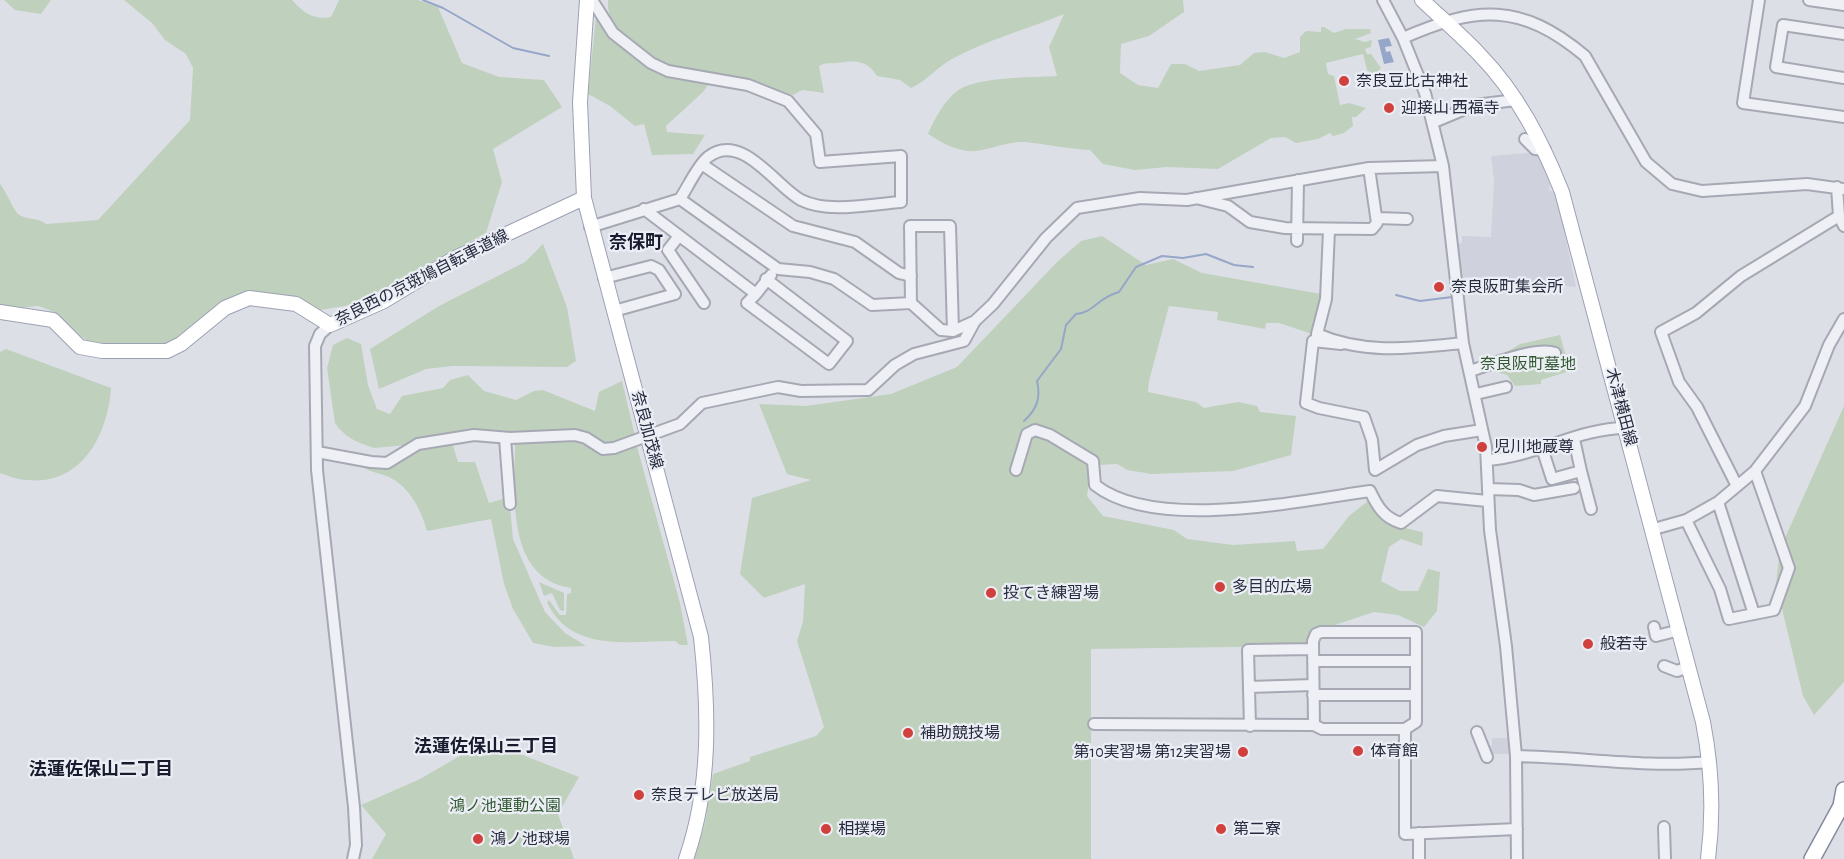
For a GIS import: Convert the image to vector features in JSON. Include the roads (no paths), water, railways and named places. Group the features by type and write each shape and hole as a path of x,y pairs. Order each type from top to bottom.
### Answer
{"highway":[{"path":"1812,859 1837,814 1844,790"}],"main road":[{"name":"奈良加茂線","path":"587,0 580,102 584,198 701,637 707,705 706,768 700,808 686,859"},
{"name":"木津横田線","path":"1422,0 1480,55 1516,100 1545,150 1562,192 1680,630 1710,762 1713,807 1708,859"},
{"name":"奈良西の京斑鳩自転車道線","path":"0,312 53,320 80,346 102,351 166,351 181,344 225,308 249,298 296,304 330,325 384,301 453,259 584,198"}],"street":[{"path":"591,227 680,199 708,157 727,150 745,155 801,200 828,207 901,202 901,156 820,162 816,135 788,100 748,85 668,70 651,63 613,33 592,0"},
{"path":"1383,0 1403,38 1434,122 1443,166 1463,343 1476,394 1487,460 1487,501 1506,646 1516,756 1517,859"},
{"path":"1759,0 1743,103 1844,117"},
{"path":"1809,0 1844,5"},
{"path":"1403,38 1443,21 1480,15 1507,14 1527,21 1572,45 1585,57 1596,71 1646,162 1672,184 1702,191 1807,184 1841,188 1842,221 1741,276 1696,313 1661,332 1679,382 1697,407 1737,486"},
{"path":"1844,34 1783,25 1776,68 1844,78"},
{"path":"1434,122 1475,105 1516,100"},
{"path":"1525,139 1535,148 1545,150"},
{"path":"703,165 793,226 855,242 899,273 911,276"},
{"path":"317,452 387,463 418,444 474,435 505,438 575,435 586,438 603,449 614,448 680,424 702,403 778,387 801,392 868,390 895,365 914,354 964,341 975,321 993,304 1046,238 1077,208 1140,198 1196,198 1370,168 1443,166"},
{"path":"1196,198 1228,206 1250,222 1329,230 1372,229 1377,223 1377,218 1370,168"},
{"path":"1297,241 1298,180"},
{"path":"680,199 778,269 810,272 834,279 872,306 911,303 941,330 953,331 975,321"},
{"path":"644,209 756,294"},
{"path":"1377,218 1407,219"},
{"path":"911,303 910,226 950,226 953,331"},
{"path":"1329,230 1326,299 1317,334 1341,344"},
{"path":"679,236 668,250 704,303"},
{"path":"604,278 651,266 659,270 675,294 614,311"},
{"path":"766,279 847,341 829,364 747,303 766,279 778,269"},
{"path":"1654,530 1686,520 1718,502 1755,471 1805,406 1829,345 1844,318"},
{"path":"330,325 320,334 315,346 317,452 355,815 356,845 353,859"},
{"path":"1463,343 1402,349 1313,341 1306,403 1319,408 1364,417 1372,440 1374,470 1371,491 1377,507 1387,517 1401,523 1437,496 1487,501"},
{"path":"1470,371 1537,352 1555,353"},
{"path":"1476,394 1506,387"},
{"path":"1487,460 1510,459 1614,428 1626,428"},
{"path":"1016,470 1027,434 1035,430 1050,435 1093,461 1095,485 1109,496 1167,509 1233,509 1371,491"},
{"path":"1374,470 1391,463 1417,445 1444,436 1482,430"},
{"path":"505,438 510,504"},
{"path":"1574,439 1591,509"},
{"path":"1542,448 1552,479 1581,471"},
{"path":"1686,520 1720,589 1729,619 1774,610 1789,568 1755,471"},
{"path":"1488,489 1519,490 1534,495 1574,488"},
{"path":"1718,502 1754,614"},
{"path":"1654,627 1656,636 1680,630"},
{"path":"1094,724 1314,725 1322,729 1405,729 1416,722 1416,632 1321,632 1316,634 1313,649 1314,725"},
{"path":"1250,726 1248,650 1313,649"},
{"path":"1313,661 1416,661"},
{"path":"1664,666 1677,671 1689,667"},
{"path":"1249,687 1416,695"},
{"path":"1405,729 1405,834 1517,829"},
{"path":"1477,732 1487,757"},
{"path":"1516,756 1551,757 1611,764 1710,762"},
{"path":"1664,827 1665,859"},
{"path":"1418,833 1419,859"}],"water":[{"path":"1389,38 1392,46 1385,47 1386,52 1390,51 1394,62 1384,64 1378,40"}],"waterway":[{"path":"423,0 443,8 513,48 549,56"},
{"path":"1024,421 1037,403 1037,381 1061,349 1066,325 1076,314 1087,311 1106,297 1119,292 1136,267 1162,256 1183,258 1206,254 1234,265 1253,267"},
{"path":"1396,295 1420,301 1452,297"}],"place":[{"name":"奈良豆比古神社","path":"1344,81"},
{"name":"迎接山 西福寺","path":"1389,108"},
{"name":"奈良阪町集会所","path":"1439,287"},
{"name":"児川地蔵尊","path":"1482,447"},
{"name":"多目的広場","path":"1220,587"},
{"name":"投てき練習場","path":"991,593"},
{"name":"般若寺","path":"1588,644"},
{"name":"補助競技場","path":"908,733"},
{"name":"体育館","path":"1358,751"},
{"name":"第10実習場 第12実習場","path":"1243,752"},
{"name":"奈良テレビ放送局","path":"639,795"},
{"name":"相撲場","path":"826,829"},
{"name":"第二寮","path":"1221,829"},
{"name":"鴻ノ池球場","path":"478,839"}],"district":[{"name":"奈保町","path":"636,243"},
{"name":"法蓮佐保山三丁目","path":"486,747"},
{"name":"法蓮佐保山二丁目","path":"101,770"}],"park label":[{"name":"奈良阪町墓地","path":"1528,364"},
{"name":"鴻ノ池運動公園","path":"505,806"}]}
